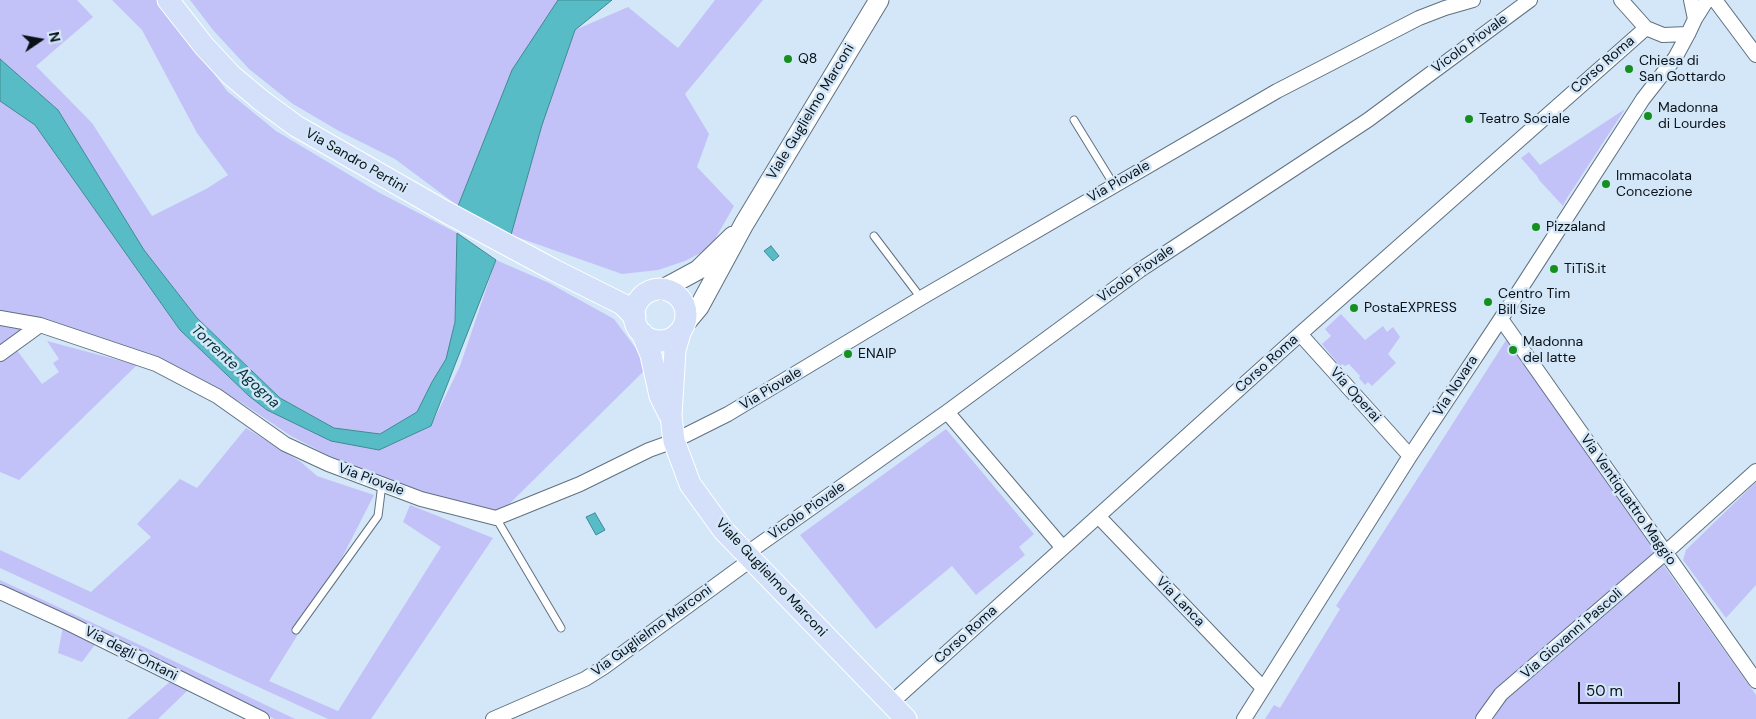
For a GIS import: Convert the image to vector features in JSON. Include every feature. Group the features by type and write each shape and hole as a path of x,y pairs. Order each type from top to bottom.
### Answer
{"main road":[{"name":"Via Sandro Pertini","path":"168,0 204,46 231,75 262,101 328,145 446,212 622,304 638,325"},
{"name":"Viale Guglielmo Marconi","path":"879,0 744,224 699,307 682,329 675,350 670,416 674,441 690,484 724,531 906,719"},
{"name":"Viale Guglielmo Marconi","path":"652,293 698,270 744,224"},
{"name":"Via Sandro Pertini","path":"575,280 624,294 652,293"},
{"path":"669,291 682,301 686,317 682,329 673,338 665,341 656,341 648,338 638,325 635,310 652,293 669,291"},
{"name":"Viale Guglielmo Marconi","path":"638,325 651,356 660,396 670,416"}],"street":[{"name":"Via Piovale","path":"0,318 40,325 156,364 217,396 285,444 328,464 421,498 496,518 580,484 728,414 921,298 1277,90 1419,18 1473,0"},
{"name":"Vicolo Piovale","path":"749,557 1140,270 1371,118 1530,0"},
{"path":"1621,0 1646,28 1663,35 1671,40 1673,44 1643,98"},
{"path":"1691,0 1695,19"},
{"name":"Via Novara","path":"1244,719 1410,456 1643,98 1675,58 1707,0"},
{"path":"1715,0 1756,55"},
{"name":"Corso Roma","path":"891,703 1300,334 1646,28"},
{"path":"1663,35 1688,34"},
{"name":"Via Ventiquattro Maggio","path":"1500,319 1756,682"},
{"path":"0,354 40,325"},
{"name":"Via Operai","path":"1300,334 1410,456"},
{"path":"947,412 1063,548"},
{"name":"Via Giovanni Pascoli","path":"1483,719 1501,694 1665,553 1756,471"},
{"name":"Via Lanca","path":"1098,516 1263,688"},
{"name":"Via Guglielmo Marconi","path":"493,719 585,679 604,667 749,557"},
{"name":"Via degli Ontani","path":"0,592 70,624 262,719"}],"lane":[{"path":"1074,120 1114,185"},
{"path":"874,236 921,298"},
{"path":"296,630 378,516 382,484"},
{"path":"496,518 561,628"}],"shaded area":[{"path":"0,0 77,0 93,17 36,66 92,123 152,216 206,189 228,175 197,133 142,30 112,0 159,0 227,91 276,131 378,192 457,233 455,322 446,359 417,412 380,434 334,428 280,398 197,318 144,250 58,110 0,59"},
{"path":"190,0 558,0 504,90 458,206 395,159 339,131 293,104 249,69 213,30"},
{"path":"715,0 763,0 685,94 709,134 697,167 734,206 710,248 685,261 658,270 622,274 511,235 542,125 575,30 628,7 678,48"},
{"path":"0,101 35,125 180,330 249,396 267,410 379,450 431,426 460,366 496,260 549,283 614,319 649,366 496,517 376,476 333,458 291,436 242,403 145,355 0,315"},
{"path":"1625,109 1563,206 1521,158 1529,152 1540,165"},
{"path":"1341,314 1365,340 1383,326 1387,332 1393,327 1400,337 1388,354 1396,363 1372,386 1368,382 1365,385 1349,364 1345,366 1342,364 1340,366 1322,344 1331,336 1325,329"},
{"path":"0,318 40,325 13,345 42,384 59,372 53,363 59,359 47,341 137,365 19,480 0,472"},
{"path":"1510,334 1663,550 1657,556 1756,695 1756,719 1265,719 1274,705 1280,708 1340,609 1336,606"},
{"path":"246,428 301,462 317,476 374,495 326,589 269,681 338,711 441,547 403,522 410,505 493,538 371,719 328,719 0,568 0,550 91,592 151,537 137,524 180,479 197,488"},
{"path":"946,429 1034,534 1019,547 1025,555 976,595 952,566 876,629 800,535"},
{"path":"1756,482 1756,585 1726,618 1683,560 1686,550"},
{"path":"0,580 295,719 275,719 215,687 0,589"},
{"path":"63,626 97,642 82,662 58,653"},
{"path":"173,679 184,685 187,691 158,719 127,719"}],"water":[{"path":"558,0 612,0 575,30 542,125 511,235 458,206 512,70"},
{"name":"Torrente Agogna","path":"0,59 58,110 144,250 197,318 280,398 334,428 380,434 417,412 446,359 455,322 457,233 496,260 431,426 379,450 331,441 267,410 249,396 180,330 35,125 0,101"},
{"path":"771,246 779,256 773,261 764,251"},
{"path":"595,513 605,530 596,535 586,517"}],"place":[{"name":"Q8","path":"788,59"},
{"name":"Chiesa di San Gottardo","path":"1629,69"},
{"name":"Madonna di Lourdes","path":"1648,116"},
{"name":"Teatro Sociale","path":"1469,119"},
{"name":"Immacolata Concezione","path":"1606,184"},
{"name":"Pizzaland","path":"1536,227"},
{"name":"TiTiS.it","path":"1554,269"},
{"name":"Centro Tim Bill Size","path":"1488,302"},
{"name":"PostaEXPRESS","path":"1354,308"},
{"name":"Madonna del latte","path":"1513,350"},
{"name":"ENAIP","path":"848,354"}]}
